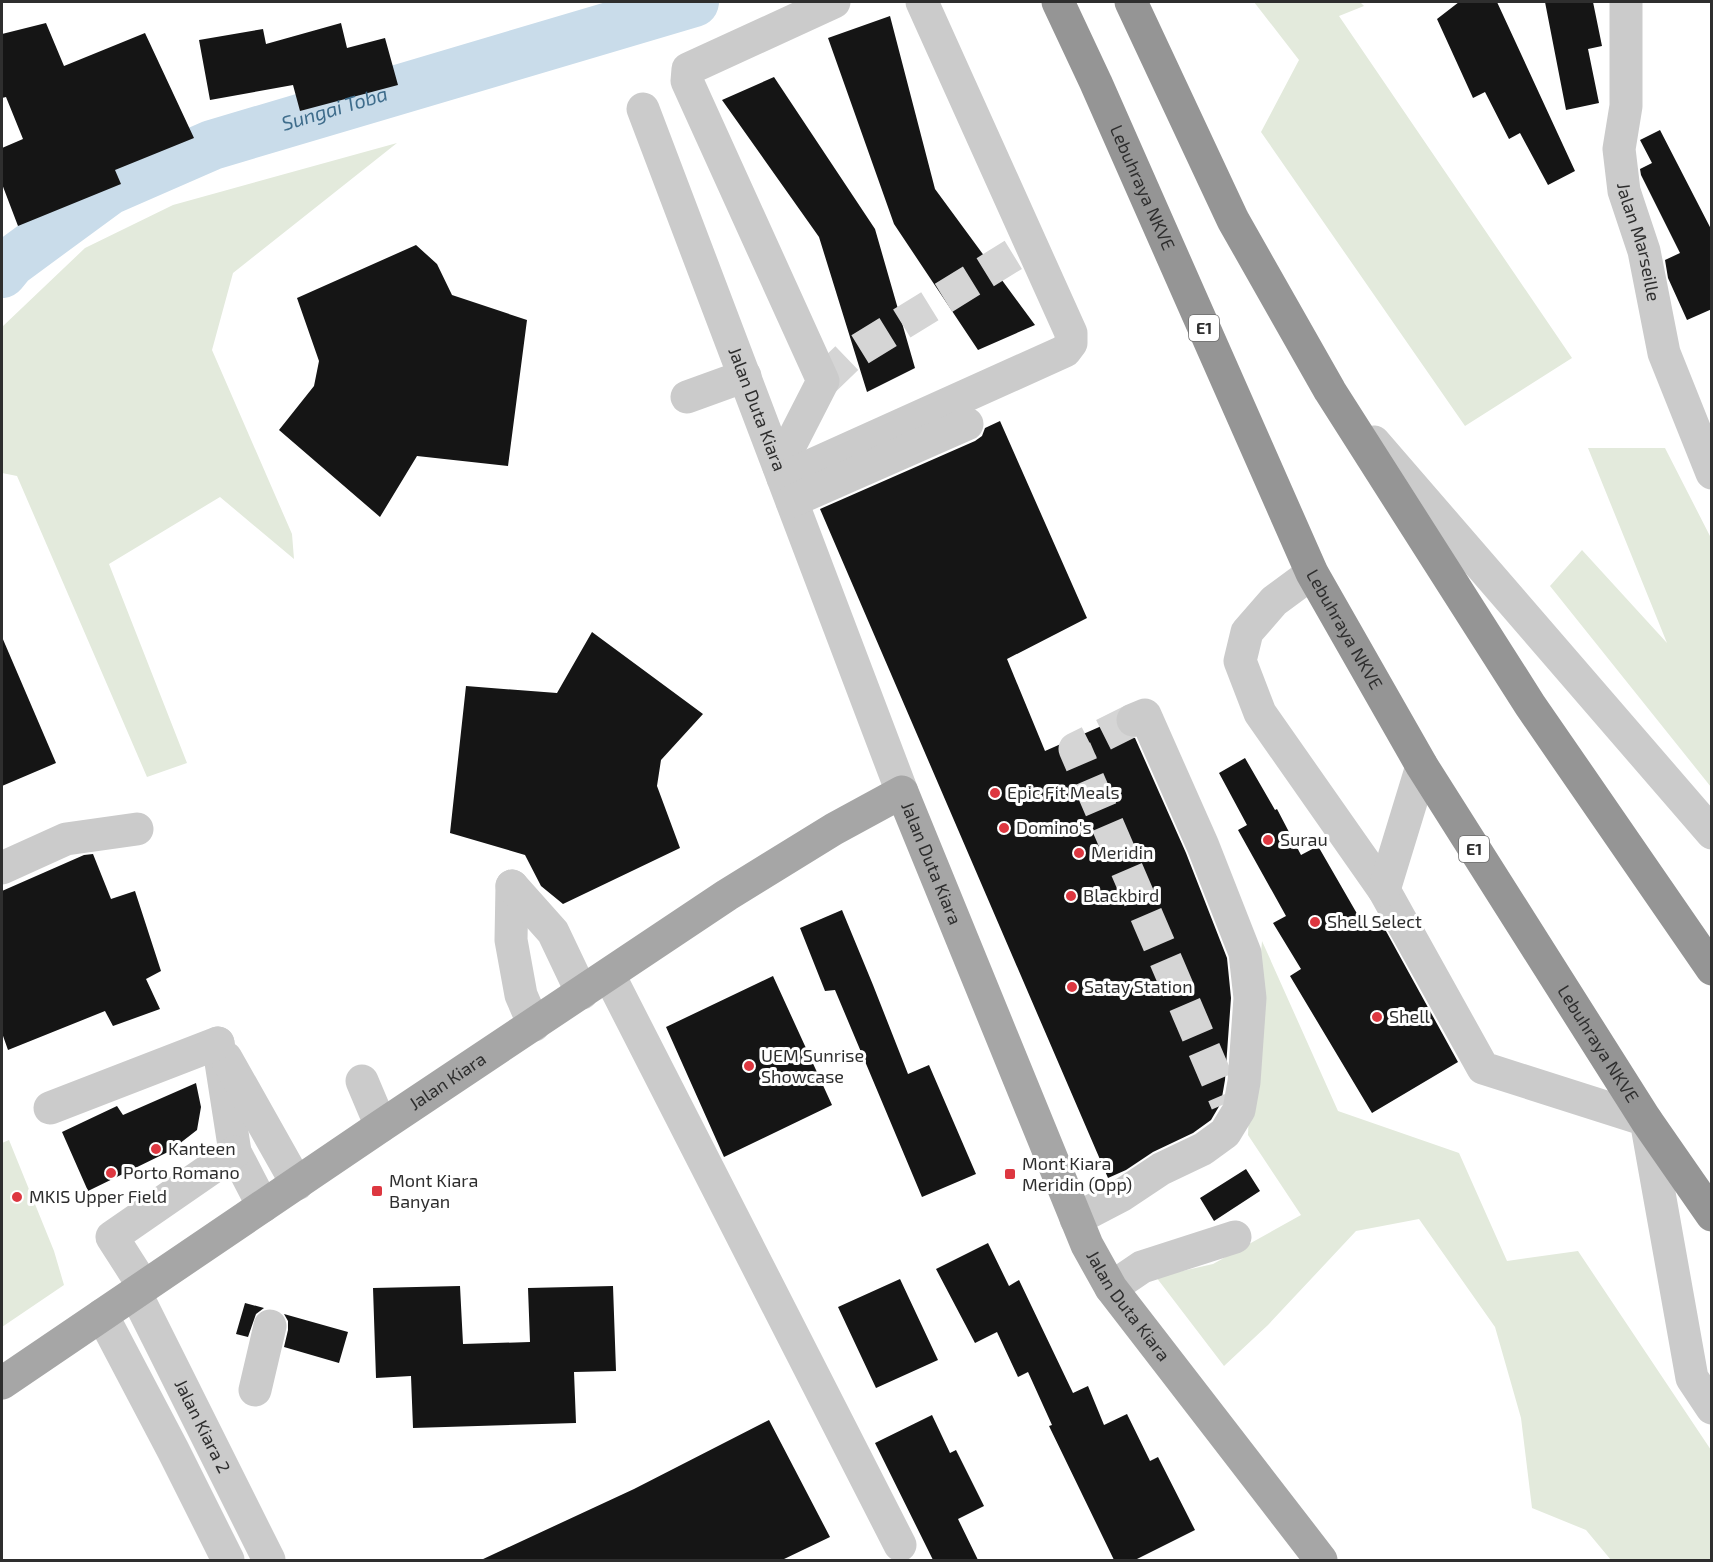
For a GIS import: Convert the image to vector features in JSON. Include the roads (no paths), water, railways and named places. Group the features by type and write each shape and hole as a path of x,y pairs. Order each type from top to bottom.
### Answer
{"highway":[{"name":"Lebuhraya NKVE","path":"1058,2 1312,573 1422,766 1646,1119 1712,1215"},
{"path":"1131,2 1233,220 1330,391 1530,705 1712,969"}],"main road":[{"name":"Jalan Kiara","path":"2,1383 381,1126 791,855 854,817 902,792"},
{"name":"Jalan Duta Kiara","path":"902,792 1087,1245 1111,1288 1321,1560"}],"street":[{"path":"785,482 822,381 687,81 688,69 834,2"},
{"path":"785,482 1065,351 1071,343 1071,333 922,2"},
{"name":"Jalan Marseille","path":"1626,2 1626,106 1619,149 1624,191 1644,251 1664,353 1712,473"},
{"name":"Jalan Duta Kiara","path":"643,109 902,792"},
{"path":"687,397 745,376"},
{"path":"1330,391 1712,833"},
{"path":"785,482 967,424"},
{"path":"1312,573 1274,601 1247,632 1240,661 1260,713 1384,890 1483,1068 1646,1119 1692,1378 1712,1408"},
{"path":"1072,1209 1114,1181 1161,1168 1203,1149 1226,1133 1249,1032 1250,998 1245,953 1203,846 1145,715 1133,720"},
{"path":"1384,890 1422,766"},
{"path":"2,868 66,839 137,829"},
{"path":"534,1025 521,995 511,940 512,886 553,932 582,993"},
{"path":"609,975 900,1545"},
{"path":"50,1108 218,1043"},
{"path":"218,1043 235,1152 263,1206"},
{"path":"218,1043 297,1184"},
{"path":"362,1081 381,1126"},
{"name":"Jalan Kiara 2","path":"235,1152 112,1237 140,1290 206,1434 269,1560"},
{"path":"1111,1288 1142,1267 1235,1237"},
{"name":"Jalan Kiara 2","path":"102,1315 228,1560"},
{"path":"255,1390 270,1326"},
{"path":"173,1450 206,1434"}],"waterway":[{"name":"Sungai Toba","path":"2,273 11,262 109,190 212,145 694,2"}],"tunnel":[{"path":"823,381 849,356 1031,244"},
{"path":"1133,720 1075,749 1227,1103"}],"place":[{"name":"Epic Fit Meals","path":"995,793"},
{"name":"Domino's","path":"1004,828"},
{"name":"Surau","path":"1268,840"},
{"name":"Meridin","path":"1079,853"},
{"name":"Blackbird","path":"1071,896"},
{"name":"Shell Select","path":"1315,922"},
{"name":"Satay Station","path":"1072,987"},
{"name":"Shell","path":"1377,1017"},
{"name":"UEM Sunrise Showcase","path":"749,1066"},
{"name":"Kanteen","path":"156,1149"},
{"name":"Porto Romano","path":"111,1173"},
{"name":"Mont Kiara Meridin (Opp)","path":"1010,1174"},
{"name":"Mont Kiara Banyan","path":"377,1191"},
{"name":"MKIS Upper Field","path":"17,1197"}]}
